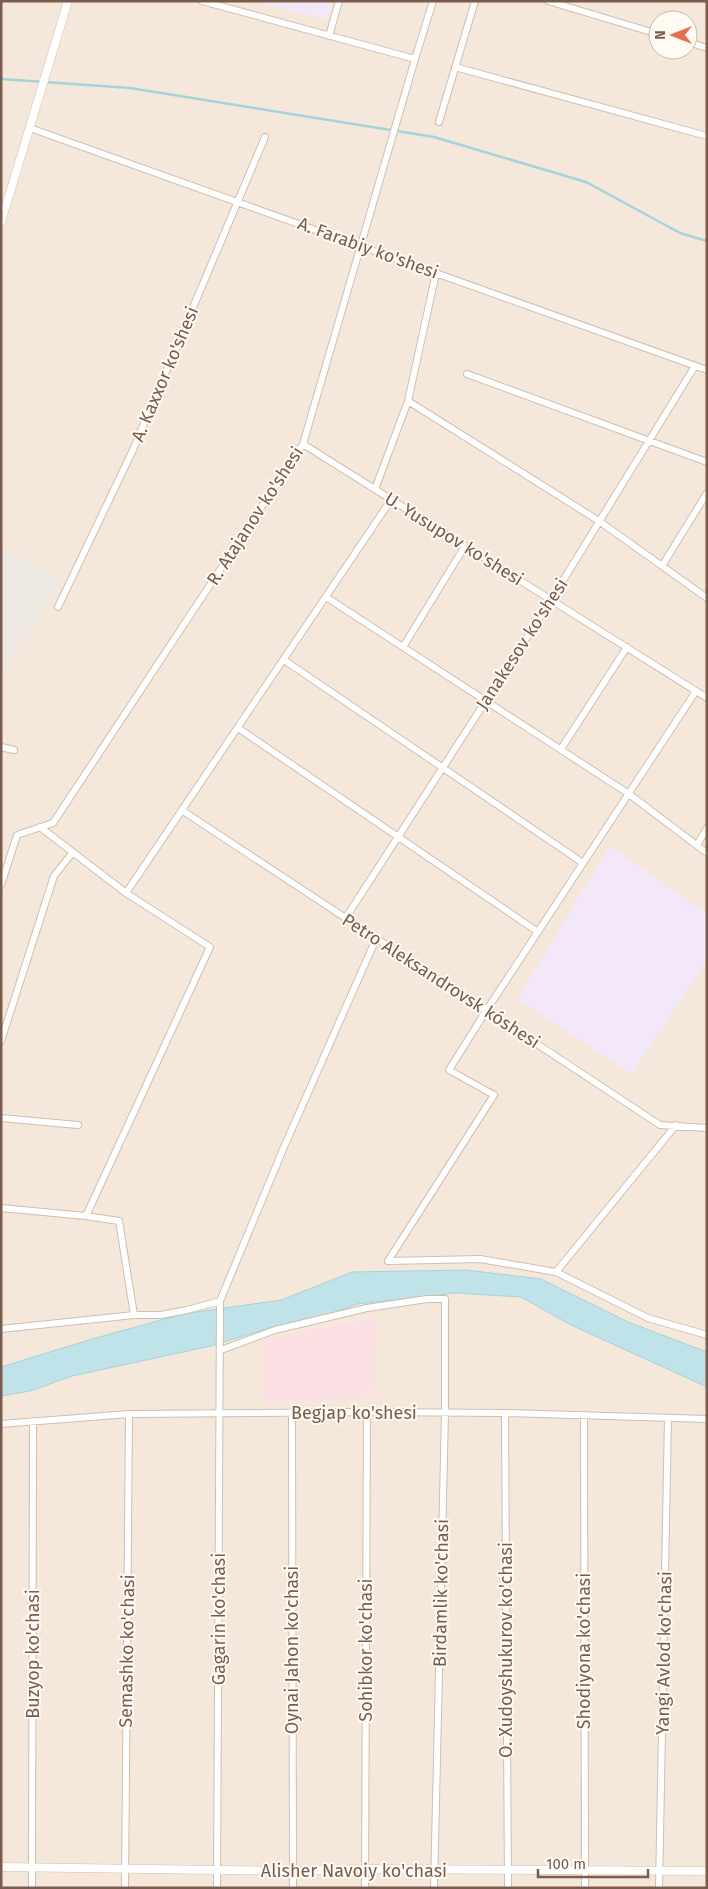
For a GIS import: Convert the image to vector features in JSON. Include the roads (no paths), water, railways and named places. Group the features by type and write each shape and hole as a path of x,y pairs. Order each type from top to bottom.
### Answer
{"street":[{"path":"1,222 68,1"},
{"path":"202,1 415,59"},
{"path":"329,36 339,1"},
{"name":"R. Atajanov ko'shesi","path":"1,885 17,835 53,823 303,444 433,1"},
{"path":"439,122 475,1"},
{"path":"548,1 648,31"},
{"path":"455,67 707,136"},
{"name":"A. Farabiy ko'shesi","path":"30,128 707,370"},
{"name":"A. Kaxxor ko'shesi","path":"58,607 132,452 265,137"},
{"path":"375,489 408,401 436,273"},
{"name":"Janakesov ko'shesi","path":"345,919 551,600 695,366"},
{"path":"467,374 707,462"},
{"path":"408,401 599,521 707,598"},
{"name":"U. Yusupov ko'shesi","path":"303,444 707,698"},
{"path":"662,566 707,494"},
{"path":"126,893 391,500"},
{"path":"403,647 465,546"},
{"path":"326,598 629,794 707,853"},
{"path":"561,749 627,647"},
{"path":"284,660 583,863"},
{"path":"696,691 449,1070 494,1095 388,1261 480,1259 556,1272 648,1318 706,1335"},
{"path":"238,728 538,932"},
{"path":"1,747 14,750"},
{"name":"Petro Aleksandrovsk kóshesi","path":"183,811 660,1125 707,1128"},
{"path":"40,827 126,893 210,947 86,1216"},
{"path":"697,845 707,828"},
{"path":"1,1041 54,876 73,852"},
{"path":"1,1329 134,1315 161,1314 220,1304 284,1147 376,939"},
{"path":"1,1118 78,1125"},
{"path":"556,1272 676,1125"},
{"path":"1,1208 119,1221 134,1315"},
{"name":"Birdamlik ko'chasi","path":"221,1347 275,1330 367,1308 427,1299 445,1299 445,1412 434,1888"},
{"name":"Gagarin ko'chasi","path":"217,1888 220,1304"},
{"name":"Sohibkor ko'chasi","path":"365,1888 367,1412"},
{"name":"Begjap ko'shesi","path":"1,1424 129,1414 220,1413 445,1412 707,1419"},
{"name":"Oynai Jahon ko'chasi","path":"292,1413 293,1888"},
{"name":"O. Xudoyshukurov ko'chasi","path":"505,1413 508,1888"},
{"name":"Semashko ko'chasi","path":"125,1888 129,1414"},
{"name":"Shodiyona ko'chasi","path":"584,1415 585,1888"},
{"name":"Yangi Avlod ko'chasi","path":"659,1888 668,1418"},
{"name":"Buzyop ko'chasi","path":"32,1888 33,1421"},
{"name":"Alisher Navoiy ko'chasi","path":"1,1867 217,1871 365,1869 707,1871"}],"water":[{"path":"466,1270 541,1279 628,1322 707,1352 707,1387 571,1325 521,1297 455,1293 357,1304 333,1313 276,1326 211,1346 72,1376 30,1391 1,1396 1,1367 183,1314 281,1300 352,1272"}],"waterway":[{"path":"1,79 130,88 434,137 586,182 680,233 707,241"}]}
